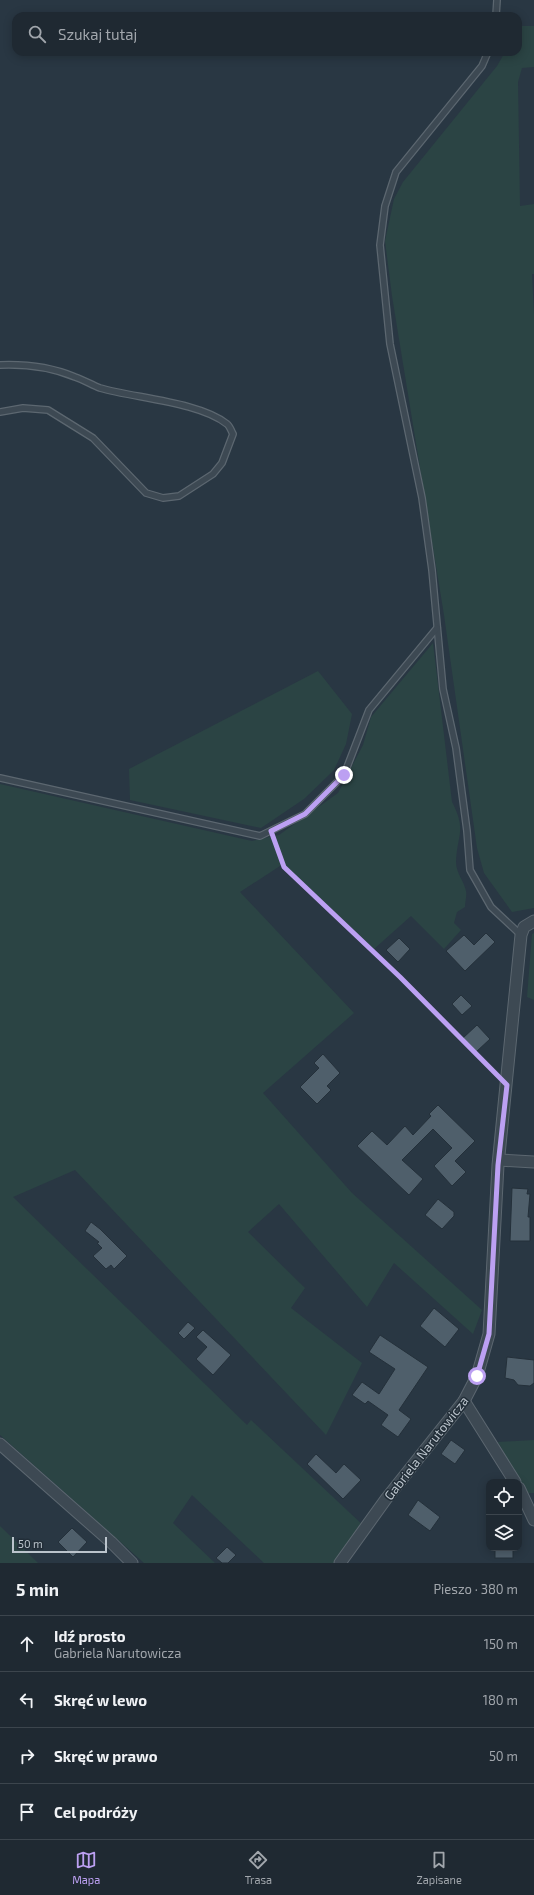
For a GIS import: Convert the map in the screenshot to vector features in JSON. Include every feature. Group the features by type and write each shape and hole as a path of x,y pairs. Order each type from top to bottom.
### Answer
{"street":[{"path":"521,935 524,927 534,922"},
{"name":"Gabriela Narutowicza","path":"340,1563 386,1500 464,1401 477,1376 489,1334 499,1160 521,935"},
{"path":"499,1160 534,1162"},
{"path":"464,1401 513,1479"},
{"path":"0,1444 88,1521 132,1563"},
{"path":"522,1494 534,1520"}],"lane":[{"path":"496,12 497,0"},
{"path":"486,56 482,66 396,172 385,206 380,245 390,344 422,498 443,689 456,748 467,831 470,870 491,907 521,935"},
{"path":"0,365 15,364 48,369 75,376 100,388 190,408 215,417 228,425 233,434 222,463 212,474 178,496 163,498 146,493 93,438 48,410 22,408 0,412"},
{"path":"0,778 260,836 305,814 344,775 368,710 437,628"}],"path":[{"path":"271,831 284,867 400,977 507,1085"}],"green space":[{"path":"522,26 534,26 534,67 522,68 518,82 520,206 534,204 534,274 532,274 534,314 534,908 512,912 484,873 477,848 444,615 392,296 385,241 394,199 403,182 497,66 503,56 522,56"},
{"path":"433,643 452,802 457,812 460,826 456,866 465,887 466,895 465,907 457,912 454,923 461,930 444,949 411,916 374,949 283,864 240,892 354,1013 263,1093 352,1193 482,1310 473,1334 394,1263 367,1307 279,1204 248,1232 305,1288 291,1308 362,1363 326,1435 75,1170 13,1197 247,1425 251,1420 366,1528 340,1563 264,1563 192,1495 173,1523 215,1563 144,1563 0,1435 0,784 252,841 279,835 338,793 363,745 371,717"},
{"path":"318,671 352,714 346,744 334,770 304,799 261,828 130,800 129,769"},
{"path":"534,933 534,1000 527,997 532,934"},
{"path":"534,1440 534,1493 526,1493 522,1486 522,1479 518,1479 498,1442"},
{"path":"0,1526 38,1563 0,1563"}],"building":[{"path":"486,933 495,942 465,971 446,951 464,935 474,945"},
{"path":"399,938 410,949 398,962 386,950"},
{"path":"461,995 472,1006 462,1015 452,1004"},
{"path":"477,1025 490,1039 476,1052 463,1038"},
{"path":"323,1054 340,1073 327,1086 331,1090 317,1104 300,1087 319,1068 314,1063"},
{"path":"438,1105 475,1141 455,1161 466,1172 452,1186 434,1166 452,1148 433,1129 402,1160 423,1179 409,1195 357,1146 372,1131 387,1145 405,1126 413,1135 431,1116 429,1114"},
{"path":"512,1188 528,1189 527,1194 530,1194 528,1217 530,1217 530,1241 510,1241"},
{"path":"438,1199 454,1212 454,1216 442,1229 425,1215"},
{"path":"91,1222 127,1256 114,1269 111,1265 106,1269 93,1256 102,1248 97,1243 99,1242 85,1231"},
{"path":"434,1308 459,1329 445,1347 420,1326"},
{"path":"188,1322 195,1328 184,1339 178,1333"},
{"path":"203,1330 231,1355 213,1375 196,1359 207,1347 196,1337"},
{"path":"380,1335 428,1367 399,1410 411,1419 398,1437 381,1425 388,1415 368,1401 365,1404 352,1395 362,1382 379,1394 395,1369 369,1352"},
{"path":"507,1357 534,1360 534,1383 530,1386 518,1385 514,1380 505,1378"},
{"path":"451,1440 465,1450 455,1464 441,1454"},
{"path":"316,1454 336,1473 344,1464 361,1480 343,1499 307,1464"},
{"path":"418,1500 440,1517 430,1531 408,1515"},
{"path":"72,1528 87,1542 73,1557 58,1542"},
{"path":"227,1547 236,1555 228,1563 222,1563 216,1558"},
{"path":"495,1551 513,1551 513,1558 495,1558"}],"route":[{"path":"344,775 305,814 271,831 284,867 400,977 507,1085 498,1165 489,1334 477,1376"}]}
